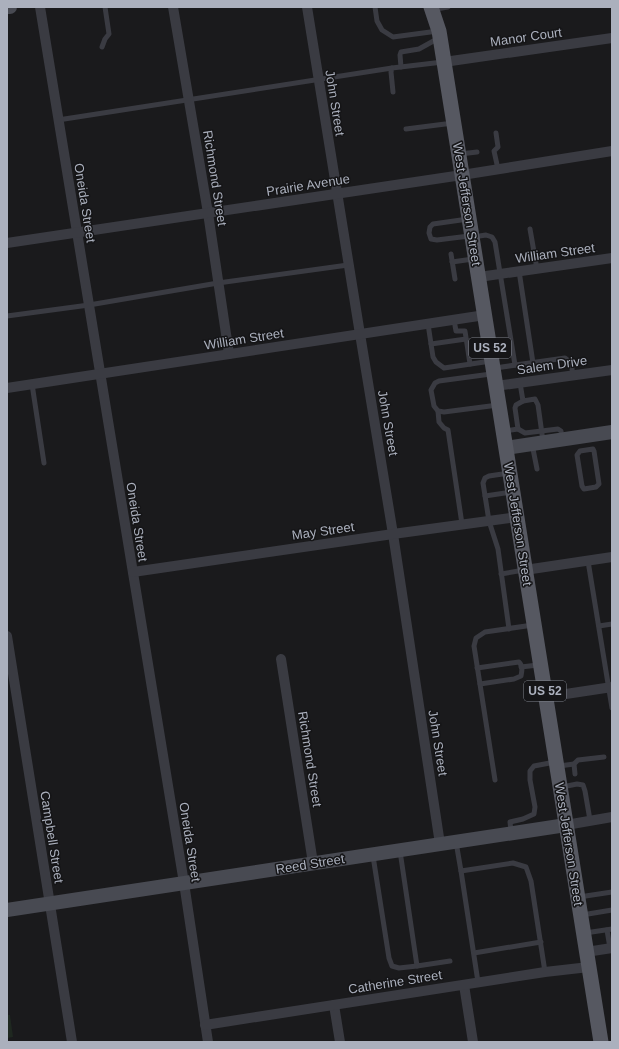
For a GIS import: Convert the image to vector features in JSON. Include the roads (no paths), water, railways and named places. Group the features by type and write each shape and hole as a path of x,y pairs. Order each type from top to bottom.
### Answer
{"main road":[{"name":"US 52","path":"438,7 440,34"},
{"name":"West Jefferson Street","path":"440,34 601,1042"}],"street":[{"name":"Oneida Street","path":"40,7 184,883 208,1042"},
{"name":"Richmond Street","path":"173,7 208,213 229,354"},
{"name":"John Street","path":"307,7 393,534 440,844"},
{"name":"Manor Court","path":"444,62 612,38"},
{"name":"Prairie Avenue","path":"7,243 612,151"},
{"name":"William Street","path":"479,277 612,258"},
{"name":"William Street","path":"7,388 485,316"},
{"name":"Salem Drive","path":"494,372 520,382 612,370"},
{"path":"506,448 539,439 562,439 612,432"},
{"name":"May Street","path":"132,572 517,517"},
{"path":"525,570 612,558"},
{"name":"Campbell Street","path":"7,636 72,1042"},
{"name":"Richmond Street","path":"281,659 313,863"},
{"path":"546,697 610,687"},
{"name":"Reed Street","path":"7,910 612,817"},
{"path":"586,952 611,948"},
{"name":"Catherine Street","path":"205,1025 589,966"},
{"path":"464,985 473,1042"},
{"path":"334,1005 340,1042"}],"lane":[{"path":"102,47 109,34 105,7"},
{"path":"375,7 377,21 382,30 393,37 440,34"},
{"path":"401,67 401,52 419,49 440,34"},
{"path":"58,120 392,68 444,62"},
{"path":"392,68 390,72 394,92"},
{"path":"406,129 454,123"},
{"path":"496,133 498,147 494,151 498,169"},
{"path":"459,154 477,152"},
{"path":"469,219 433,224 430,227 429,233 432,239 437,240 486,235 492,237 495,242 501,274 515,365"},
{"path":"530,229 537,269"},
{"path":"451,254 455,278"},
{"path":"452,262 476,258"},
{"path":"7,316 89,305 218,283 348,265"},
{"path":"519,271 533,363"},
{"path":"454,320 456,331 465,331 470,364"},
{"path":"428,324 433,358 444,368 470,364 494,372"},
{"path":"431,344 466,339"},
{"path":"462,524 448,430 438,422 438,411 434,406 432,390 435,383 439,381 494,372 515,365 565,358 571,363 573,375"},
{"path":"520,382 523,401"},
{"path":"32,384 44,463"},
{"path":"518,429 515,408 516,405 523,401 534,399 538,405 539,439 537,469"},
{"path":"438,411 444,412 515,408"},
{"path":"503,431 518,429 539,439"},
{"path":"582,436 584,450"},
{"path":"593,449 594,451 599,484 596,488 584,489 582,486 578,455 580,451 584,450 593,449"},
{"path":"509,629 498,549 489,520 483,483 484,478 488,476 510,473"},
{"path":"485,496 513,492"},
{"path":"588,561 610,687 612,708"},
{"path":"501,574 525,570"},
{"path":"599,626 612,624"},
{"path":"494,780 474,646 476,638 485,632 534,625"},
{"path":"477,668 519,662 521,665 521,676 514,679 480,684"},
{"path":"521,667 541,665"},
{"path":"512,833 510,822 523,820 534,814 535,807 530,780 530,771 534,766 574,764 578,760 604,756"},
{"path":"574,764 575,774"},
{"path":"560,787 577,784 583,785 590,820"},
{"path":"456,841 478,983"},
{"path":"399,850 417,966"},
{"path":"373,854 389,958 392,966 399,968 450,961"},
{"path":"461,871 513,863 526,867 531,881 545,972"},
{"path":"578,898 612,892"},
{"path":"580,915 612,910"},
{"path":"584,934 610,929 611,948"},
{"path":"474,953 540,942"}]}
